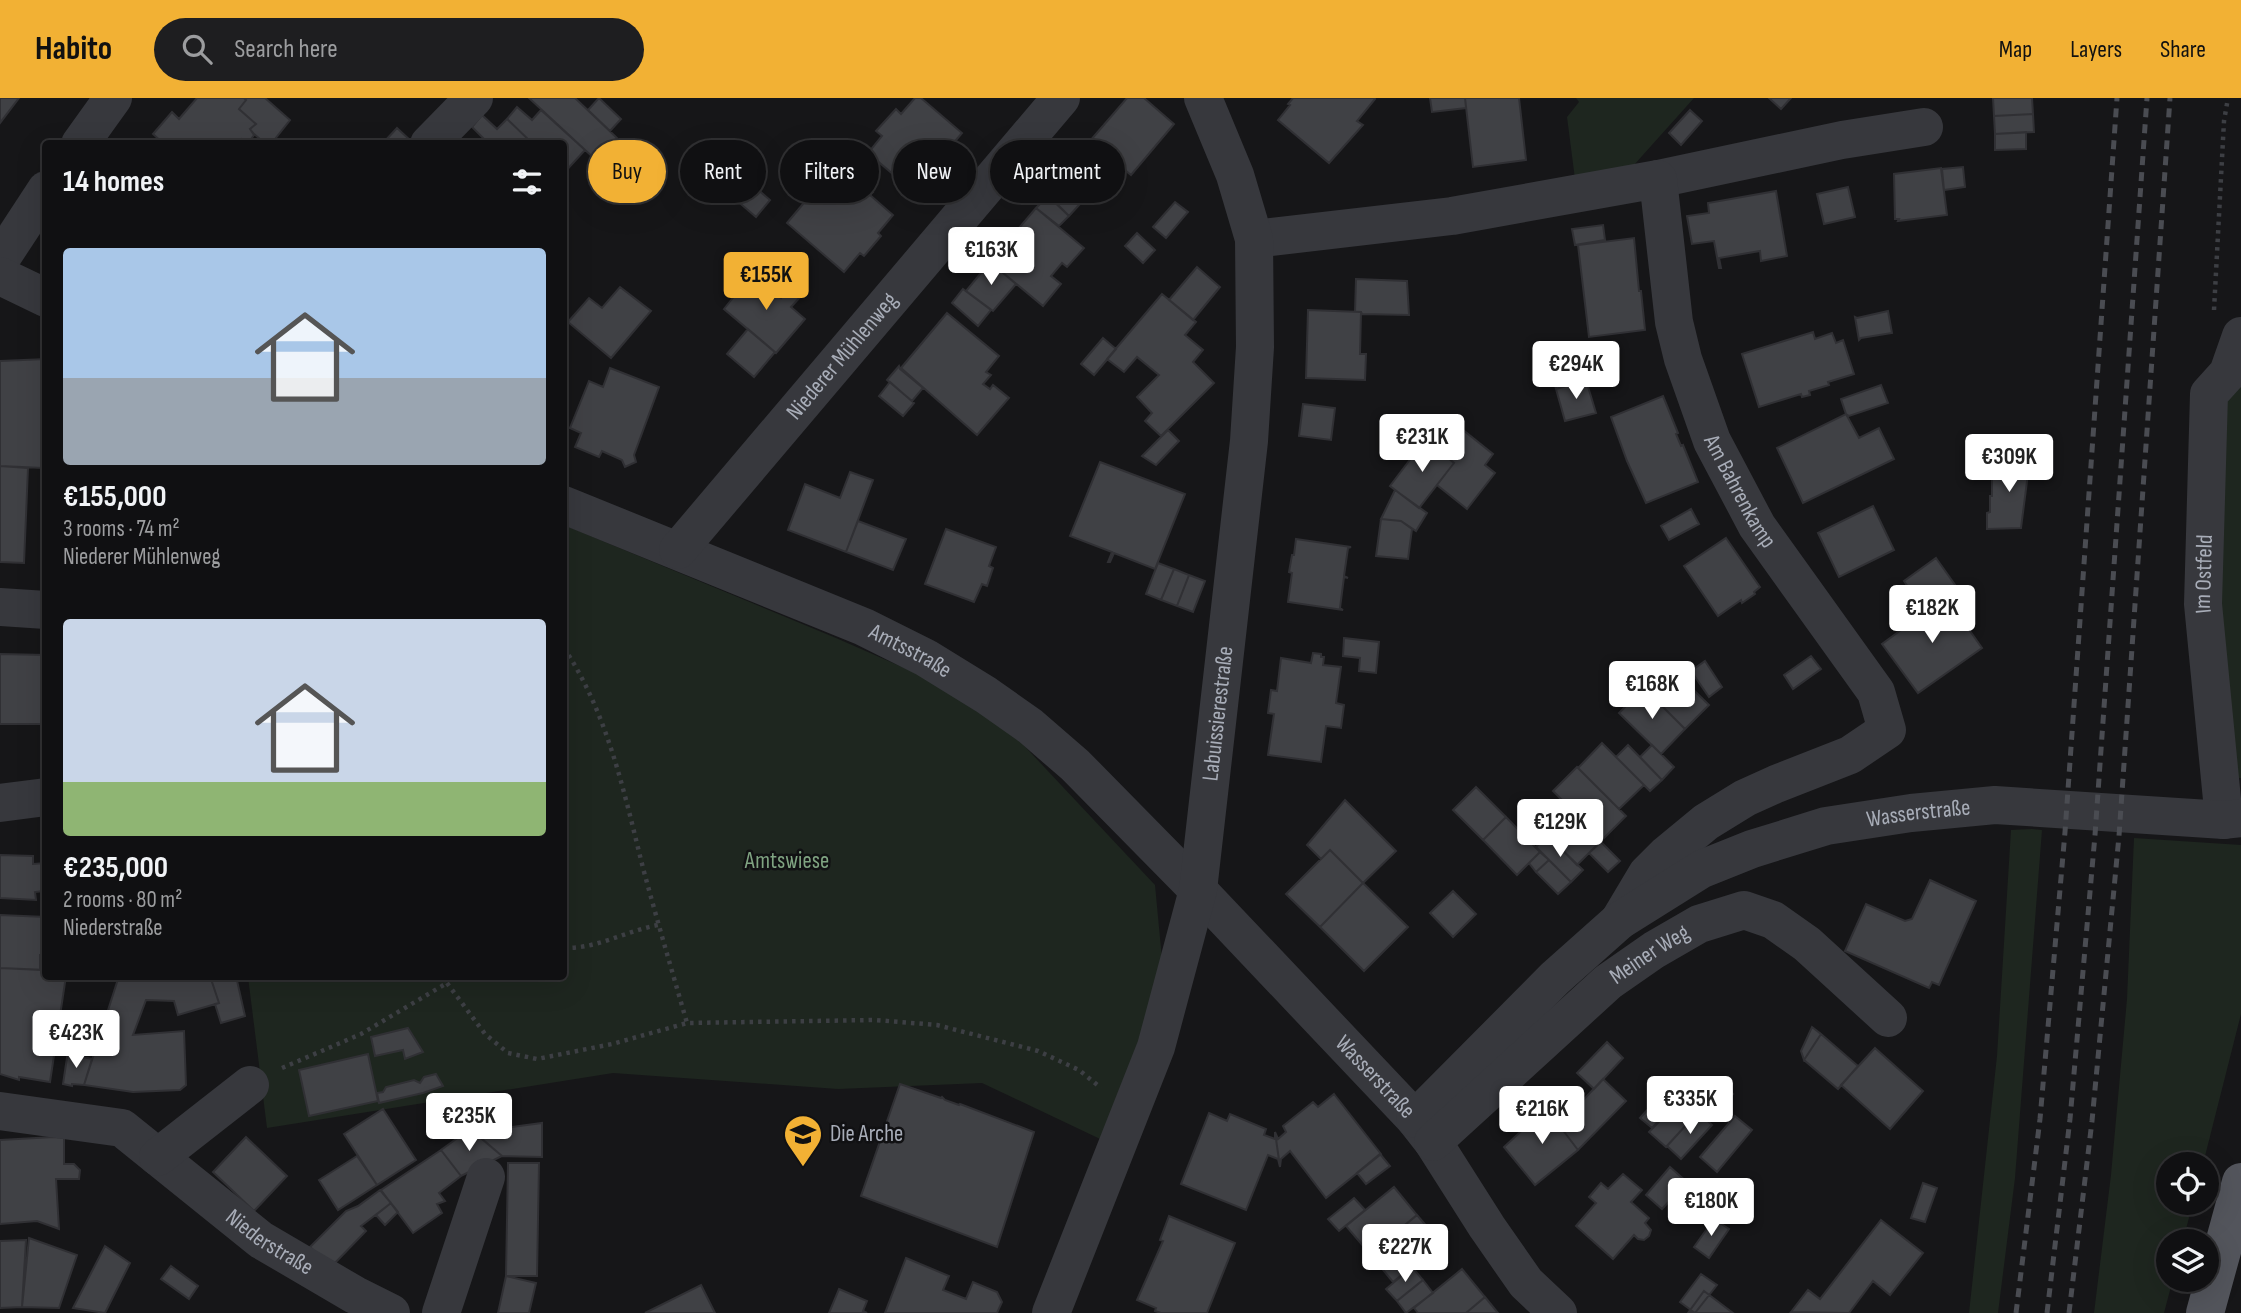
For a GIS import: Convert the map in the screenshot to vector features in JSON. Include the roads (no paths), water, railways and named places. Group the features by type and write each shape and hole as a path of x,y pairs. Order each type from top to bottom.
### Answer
{"main road":[{"path":"2205,1313 2241,1182"}],"street":[{"path":"83,140 113,98"},
{"path":"433,140 474,98"},
{"name":"Niederer Mühlenweg","path":"678,551 1061,98"},
{"name":"Labuissierestraße","path":"1051,1313 1156,1047 1198,890 1249,440 1255,346 1254,239 1235,175 1203,98"},
{"path":"1254,239 1452,216 1658,179 1842,140 1924,127"},
{"name":"Am Bahrenkamp","path":"1658,179 1674,321 1683,359 1712,441 1757,526 1875,692 1886,730 1850,755"},
{"path":"42,196 1,261 42,295"},
{"name":"Im Ostfeld","path":"2227,324 2228,373 2209,394 2203,604 2232,819"},
{"name":"Amtsstraße","path":"567,506 864,627 926,658 1030,726 1075,765 1198,890"},
{"path":"0,607 42,610"},
{"name":"Wasserstraße","path":"1619,921 1647,874 1706,822 1745,798 1850,755"},
{"path":"0,803 42,798"},
{"name":"Wasserstraße","path":"1198,890 1424,1130 1555,978 1619,921 1702,869 1752,849 1826,826 1910,813 1995,805 2232,819"},
{"name":"Meiner Weg","path":"1424,1130 1608,982 1654,950 1699,924 1744,910 1773,920 1807,944 1888,1018"},
{"path":"158,1157 250,1085"},
{"name":"Niederstraße","path":"0,1111 122,1128 261,1240 391,1313"},
{"path":"1424,1130 1513,1266 1526,1283 1558,1313"},
{"path":"440,1313 486,1177"}],"railway":[{"path":"2016,1313 2040,1119 2065,832 2117,98"},
{"path":"2047,1313 2070,1119 2095,835 2147,98"},
{"path":"2069,1313 2092,1121 2119,836 2170,98"}],"place":[{"name":"Die Arche","path":"803,1168"}],"park label":[{"name":"Amtswiese","path":"787,861"}]}
